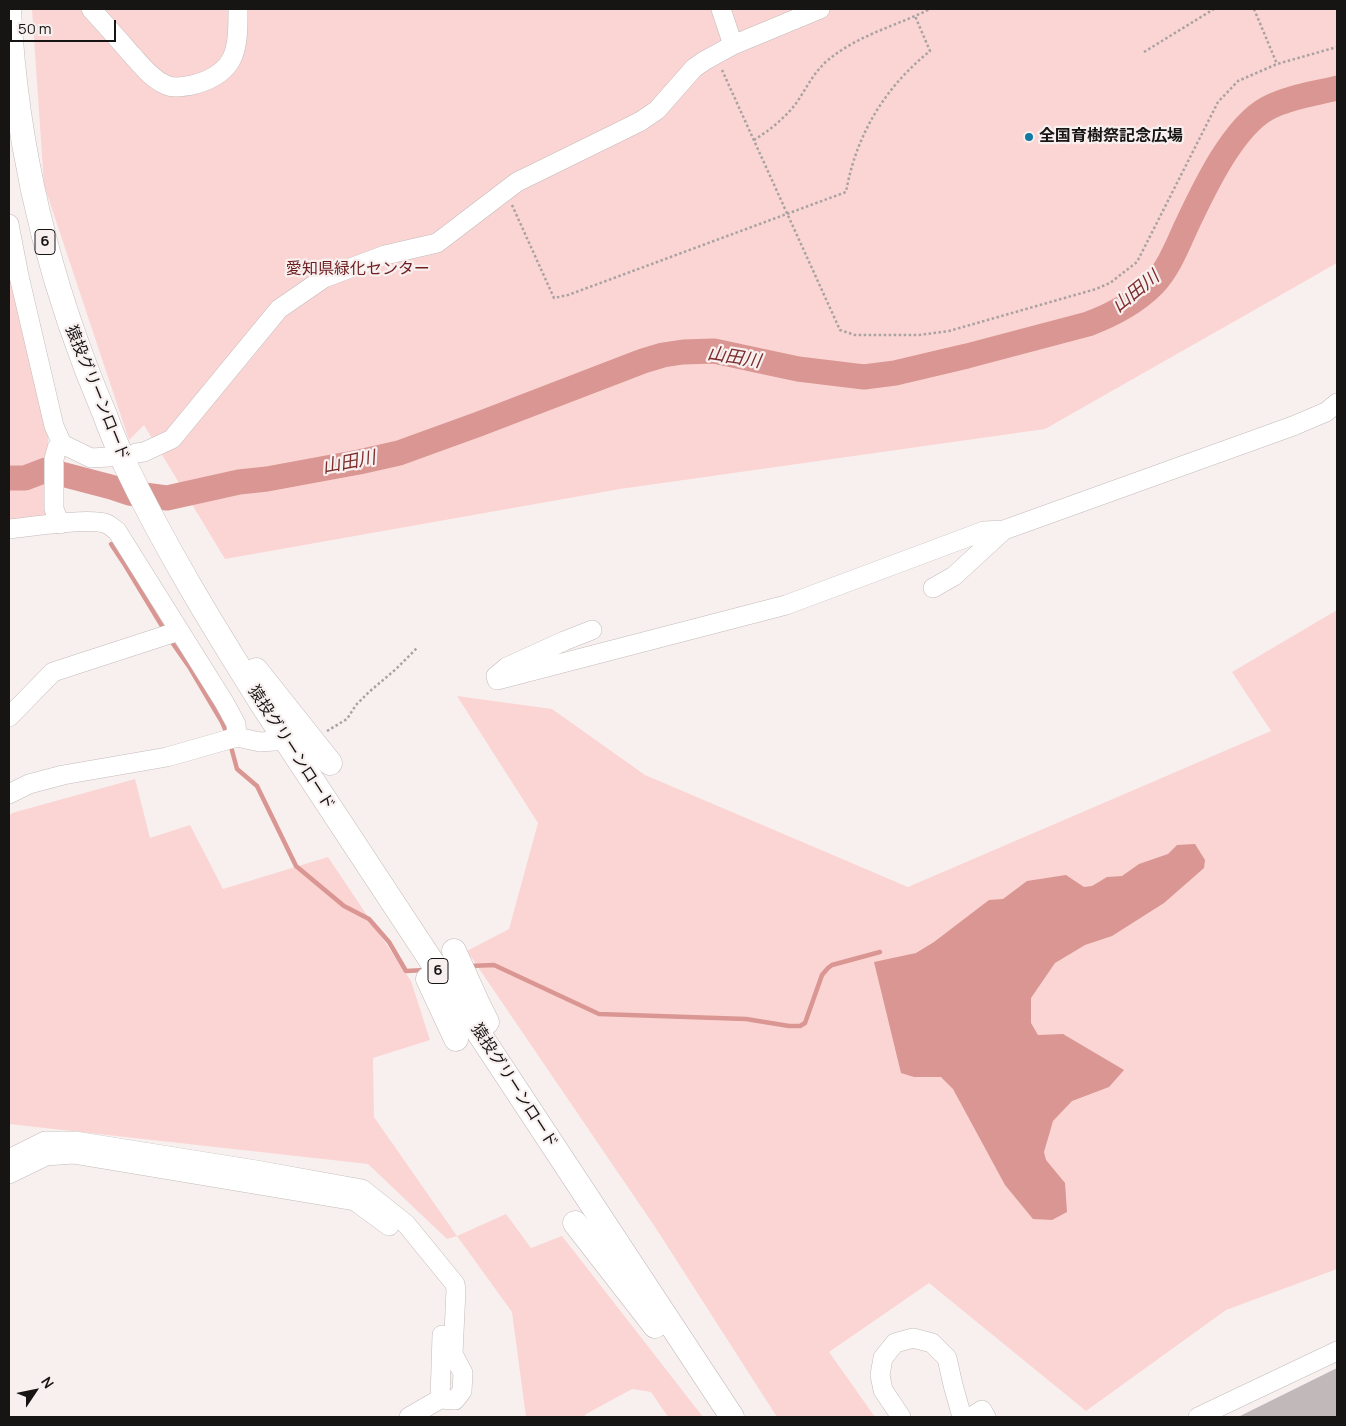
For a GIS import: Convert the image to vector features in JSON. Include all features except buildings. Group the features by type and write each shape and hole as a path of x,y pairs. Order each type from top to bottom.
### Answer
{"main road":[{"name":"猿投グリーンロード","path":"9,9 11,45 24,146 50,263 84,363 124,458 153,518 184,576 227,649 306,774 732,1417"},
{"path":"184,576 330,764"},
{"path":"306,774 322,805 416,955 436,993 456,1039"},
{"path":"454,951 477,1002 506,1055 628,1251 644,1284"},
{"path":"575,1223 656,1328 732,1417"}],"street":[{"path":"91,9 149,74 168,86 187,86 209,80 225,70 234,54 238,34 238,9"},
{"path":"721,9 733,45"},
{"path":"58,452 91,458 124,458 144,452 172,439 279,309 324,278 386,255 437,243 517,182 641,121 657,110 694,68 715,54 820,9"},
{"path":"9,224 19,276 54,426 58,452 54,509 60,524"},
{"path":"592,630 507,667 496,676 497,680 786,605 984,532 1004,530 1293,426 1326,412 1337,403"},
{"path":"9,529 96,522 107,524 117,531 224,702 236,724 237,736"},
{"path":"933,588 954,576 1004,530"},
{"path":"9,717 53,672 180,631"},
{"path":"9,794 28,784 94,769 167,757 237,736 260,742 274,741"},
{"path":"9,1159 45,1141 75,1141 362,1189 406,1224 455,1284 453,1354 463,1373 462,1391 455,1400 440,1400 409,1417"},
{"path":"9,1174 46,1156 73,1154 355,1201 391,1227 426,1263 443,1288 440,1400"},
{"path":"901,1417 883,1390 880,1374 883,1358 895,1343 913,1338 932,1343 947,1358 962,1417"},
{"path":"1198,1417 1337,1351"},
{"path":"971,1417 982,1410 986,1417"}],"path":[{"path":"754,140 764,134 790,111 813,76 828,60 880,29 930,9"},
{"path":"1144,52 1214,9"},
{"path":"1254,9 1277,64"},
{"path":"506,190 554,298 568,295 846,192 855,155 874,112 898,81 930,51 915,16"},
{"path":"715,54 840,330 855,335 919,335 949,331 1096,289 1110,283 1137,262 1218,102 1238,81 1277,64 1337,47"},
{"path":"324,733 347,719 356,705 417,648"}],"green space":[{"name":"愛知県緑化センター","path":"32,9 1337,9 1337,263 1045,429 620,489 225,559 144,425 129,440 44,185"},
{"path":"9,263 48,434 49,518 9,523"},
{"path":"1337,610 1337,1269 1226,1310 1086,1411 929,1283 829,1352 875,1417 777,1417 655,1227 467,951 509,929 538,823 457,696 552,709 645,775 908,887 1271,731 1232,672"},
{"path":"135,779 150,838 190,825 223,889 328,857 411,981 430,1040 373,1058 374,1117 457,1236 447,1239 368,1164 9,1124 9,816 12,813"},
{"path":"506,1214 531,1248 562,1236 703,1417 668,1417 651,1392 632,1389 586,1414 584,1417 526,1417 512,1312 457,1236"}],"shaded area":[{"path":"1195,844 1205,860 1204,868 1164,903 1112,936 1085,945 1055,963 1031,998 1031,1023 1038,1035 1063,1034 1124,1070 1109,1087 1072,1101 1053,1121 1044,1152 1046,1160 1065,1183 1067,1212 1052,1220 1033,1219 1005,1185 953,1089 941,1077 914,1077 901,1073 874,962 916,953 934,942 989,900 1003,899 1027,881 1066,875 1084,887 1092,886 1107,877 1122,876 1139,864 1168,854 1177,845"}],"waterway":[{"name":"山田川","path":"9,478 25,478 46,470 129,493 167,498 239,482 267,479 399,453 663,355 714,351 798,369 864,377 895,373 967,356 1088,324 1106,317 1131,303 1158,279 1171,258 1219,162 1230,145 1255,117 1268,108 1284,101 1337,88"},
{"path":"111,544 165,631"},
{"path":"169,638 190,668 222,722 228,736"},
{"path":"230,743 237,769 257,786 296,866 344,906 369,919 389,942 406,971 426,970"},
{"path":"469,966 494,965 599,1014 746,1019 800,1026 805,1023 822,975 828,968 832,965 880,952"}],"place":[{"name":"全国育樹祭記念広場","path":"1029,137"}]}
